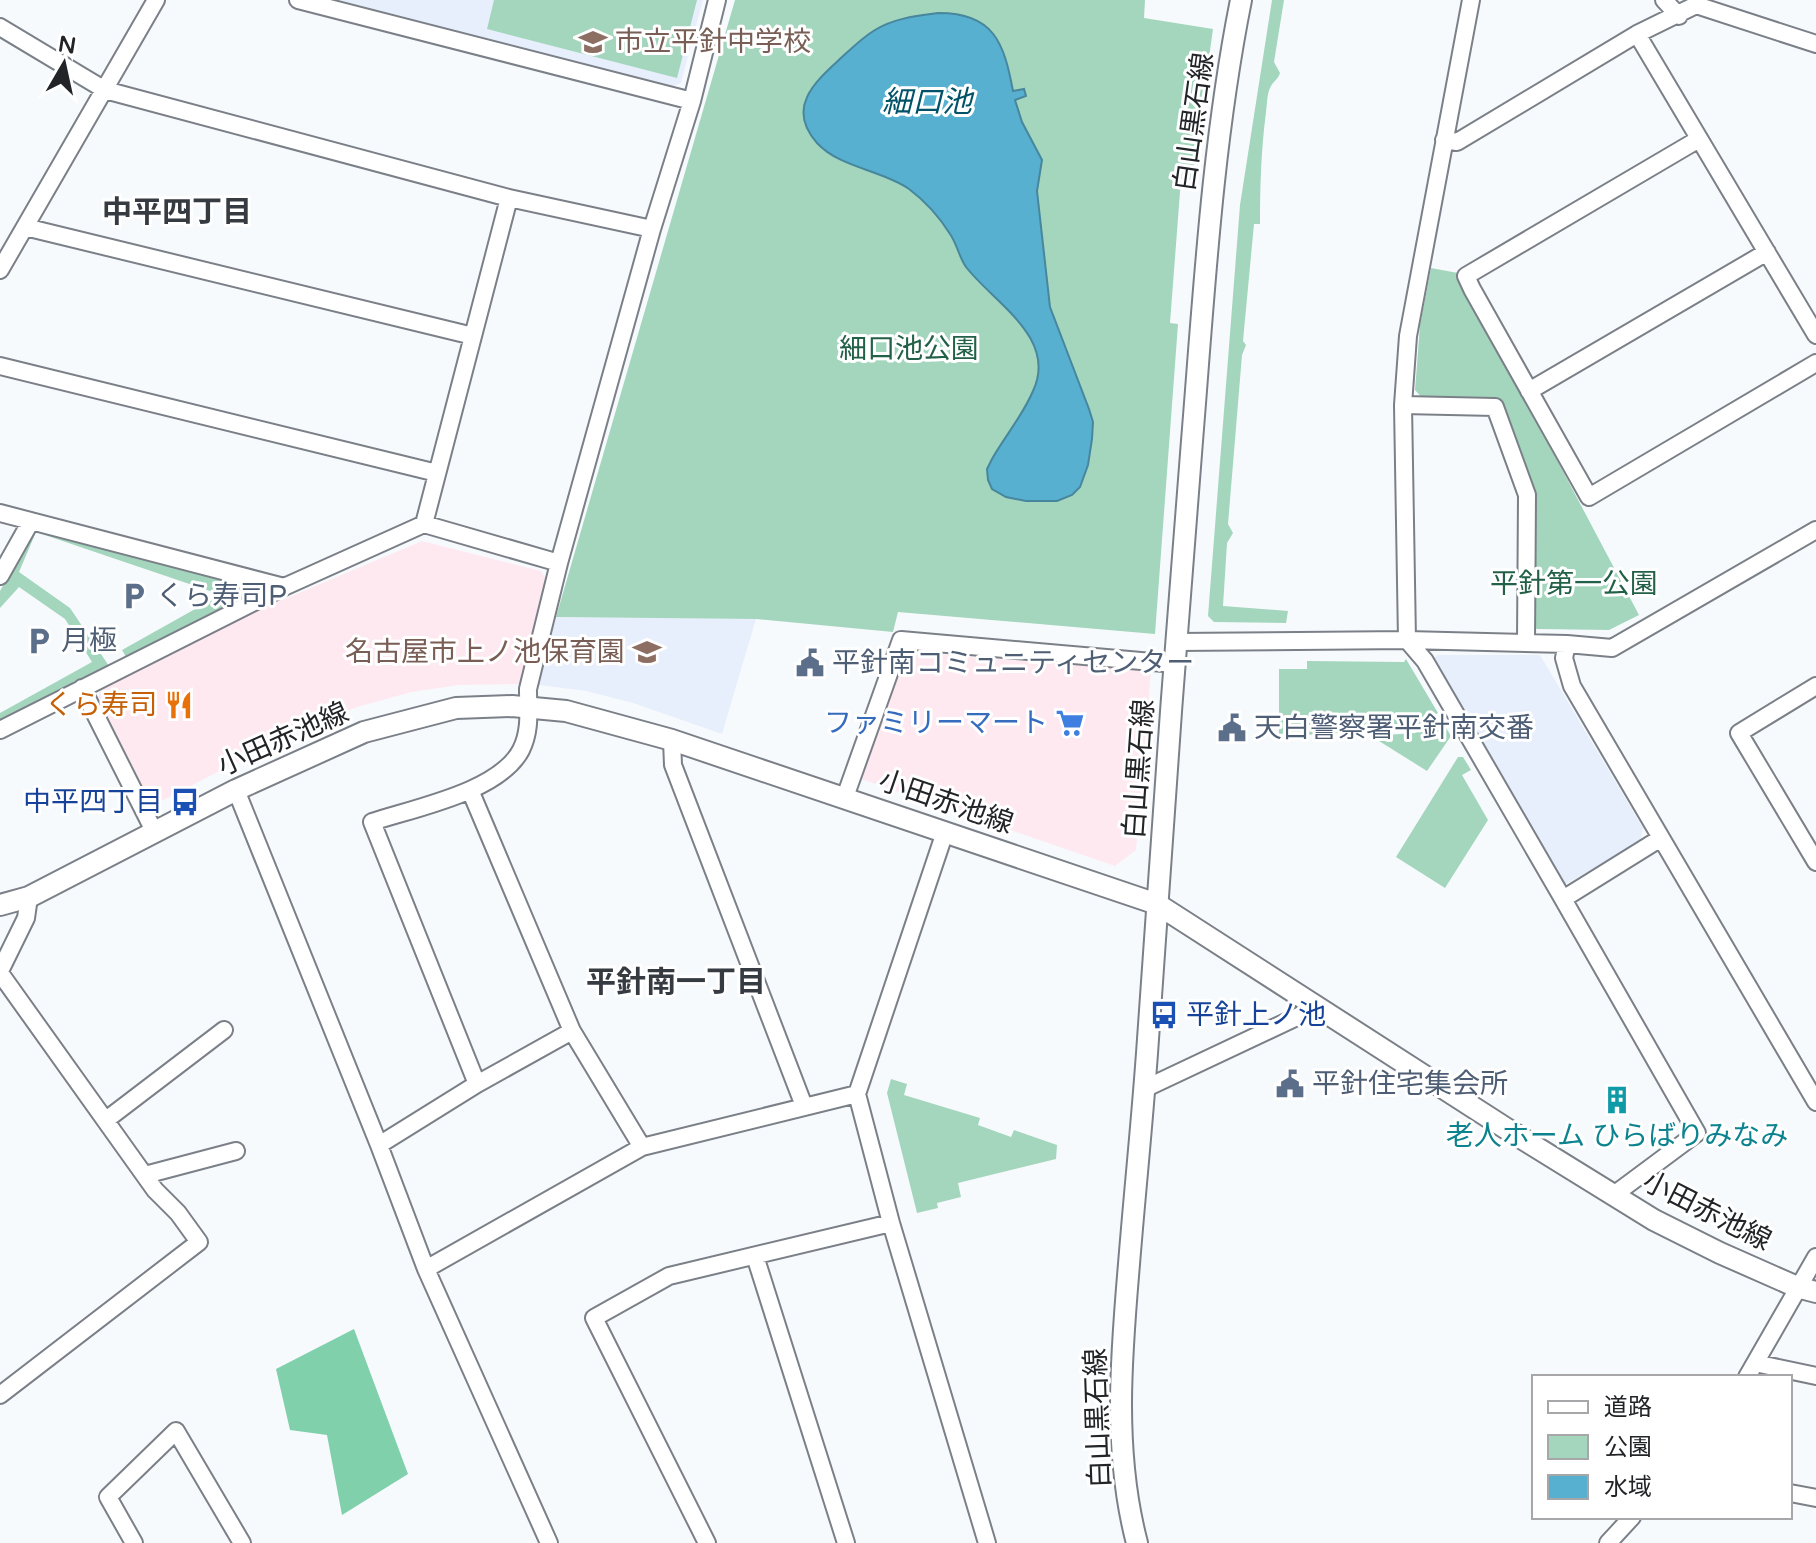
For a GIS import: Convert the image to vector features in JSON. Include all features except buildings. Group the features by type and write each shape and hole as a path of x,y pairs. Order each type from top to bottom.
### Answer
{"street":[{"path":"0,270 156,0"},
{"path":"298,0 692,101"},
{"path":"477,1084 372,822 470,790 508,766 521,749 530,708 528,689 559,563 652,229 692,101 717,0"},
{"name":"白山黒石線","path":"1137,1543 1126,1485 1121,1432 1121,1359 1212,195 1241,0"},
{"path":"1471,0 1408,336 1403,405 1407,640 1425,661 1697,1133 1615,1194"},
{"path":"1664,0 1679,16"},
{"path":"1444,140 1457,142 1637,34 1696,5 1816,44"},
{"path":"0,27 105,90 509,198 652,229"},
{"path":"1637,34 1816,335"},
{"path":"1699,139 1466,276 1589,497 1816,363"},
{"path":"424,524 509,198"},
{"path":"25,227 473,336"},
{"path":"1529,391 1767,252"},
{"path":"0,366 437,473"},
{"path":"1403,405 1495,407 1527,495 1526,643"},
{"path":"0,513 284,587"},
{"path":"0,576 31,521"},
{"path":"0,730 284,587 424,524 559,563"},
{"path":"1175,642 1407,640 1612,648 1816,530"},
{"path":"845,797 901,640 1175,664"},
{"path":"1567,644 1564,658 1572,686 1816,1102"},
{"path":"1816,686 1739,733 1816,862"},
{"path":"82,688 154,831"},
{"name":"小田赤池線","path":"0,905 29,897 236,790 364,732 456,708 566,711 672,740 1157,904 1654,1220 1720,1253 1807,1289"},
{"path":"672,740 673,765 804,1106"},
{"path":"236,790 426,1269 549,1543"},
{"path":"470,790 572,1031 642,1147"},
{"path":"945,832 857,1094 891,1223 987,1543"},
{"path":"1563,899 1661,838"},
{"path":"0,1395 199,1242 145,1175 0,972 26,918 29,897"},
{"path":"1144,1089 1318,1007"},
{"path":"106,1120 224,1030"},
{"path":"379,1145 477,1084 572,1031"},
{"path":"426,1269 642,1147 857,1094"},
{"path":"145,1175 236,1151"},
{"path":"707,1543 594,1318 669,1276 891,1223"},
{"path":"755,1256 846,1543"},
{"path":"1816,1257 1807,1289 1751,1370 1816,1376"},
{"path":"134,1543 108,1497 176,1431 242,1543"},
{"path":"1792,1493 1816,1498"},
{"path":"1608,1543 1630,1519"}],"shaded area":[{"name":"市立平針中学校","path":"333,0 703,0 681,83 671,87"},
{"path":"422,541 541,571 548,582 520,684 459,685 412,692 357,707 291,734 152,806 97,700 101,689 256,611"},
{"name":"名古屋市上ノ池保育園","path":"556,617 756,619 722,734 633,703 586,691 539,685"},
{"path":"910,652 1151,671 1136,850 1115,866 861,779 903,656"},
{"path":"1437,655 1540,655 1643,828 1640,842 1564,885 1432,660"}],"green space":[{"name":"市立平針中学校","path":"494,0 697,0 677,78 487,29"},
{"name":"細口池公園","path":"735,0 1145,0 1144,18 1213,29 1192,180 1181,179 1170,323 1178,324 1155,634 898,612 893,632 756,619 556,617"},
{"path":"1272,0 1284,0 1274,62 1280,73 1269,90 1264,126 1260,224 1254,224 1243,341 1246,345 1242,355 1228,524 1233,533 1227,543 1223,606 1288,611 1286,623 1214,622 1208,616 1240,205"},
{"name":"平針第一公園","path":"1431,268 1458,273 1639,615 1609,630 1537,629 1529,622 1532,490 1498,401 1423,399 1415,390 1420,325"},
{"path":"36,532 240,583 243,599 126,657 122,650 213,599 216,593"},
{"path":"36,532 19,572 70,608 109,666 0,720 0,713 92,662 65,619 19,587 0,608 0,591"},
{"path":"1406,659 1438,713 1414,727 1279,734 1279,669 1307,669 1307,661 1404,662"},
{"path":"1440,718 1451,736 1427,771 1371,736 1415,733"},
{"path":"1458,757 1463,757 1471,770 1462,775 1488,820 1445,888 1396,857"},
{"path":"891,1079 907,1084 904,1095 980,1118 978,1125 1011,1137 1014,1130 1057,1145 1056,1159 958,1183 961,1197 937,1203 938,1208 917,1213 887,1093"},
{"path":"354,1329 408,1474 342,1515 327,1435 290,1430 276,1369"}],"water":[{"name":"細口池","path":"939,13 972,18 993,34 1005,59 1013,91 1024,89 1026,96 1015,100 1022,122 1042,160 1037,191 1050,307 1093,422 1088,465 1080,487 1072,495 1057,501 1026,501 1006,497 992,489 988,480 987,469 992,459 1033,391 1038,372 1037,354 1030,338 966,267 950,234 926,204 898,183 849,164 826,151 808,130 804,118 804,106 814,85 866,36 898,20"}],"place":[{"name":"市立平針中学校","path":"593,42"},
{"name":"くら寿司P","path":"134,596"},
{"name":"月極","path":"39,641"},
{"name":"名古屋市上ノ池保育園","path":"647,652"},
{"name":"平針南コミュニティセンター","path":"810,663"},
{"name":"くら寿司","path":"179,705"},
{"name":"ファミリーマート","path":"1070,723"},
{"name":"天白警察署平針南交番","path":"1232,728"},
{"name":"中平四丁目","path":"185,802"},
{"name":"平針上ノ池","path":"1164,1015"},
{"name":"平針住宅集会所","path":"1290,1084"},
{"name":"老人ホーム ひらばりみなみ","path":"1617,1100"}],"district":[{"name":"中平四丁目","path":"177,212"},
{"name":"平針南一丁目","path":"676,982"}]}
